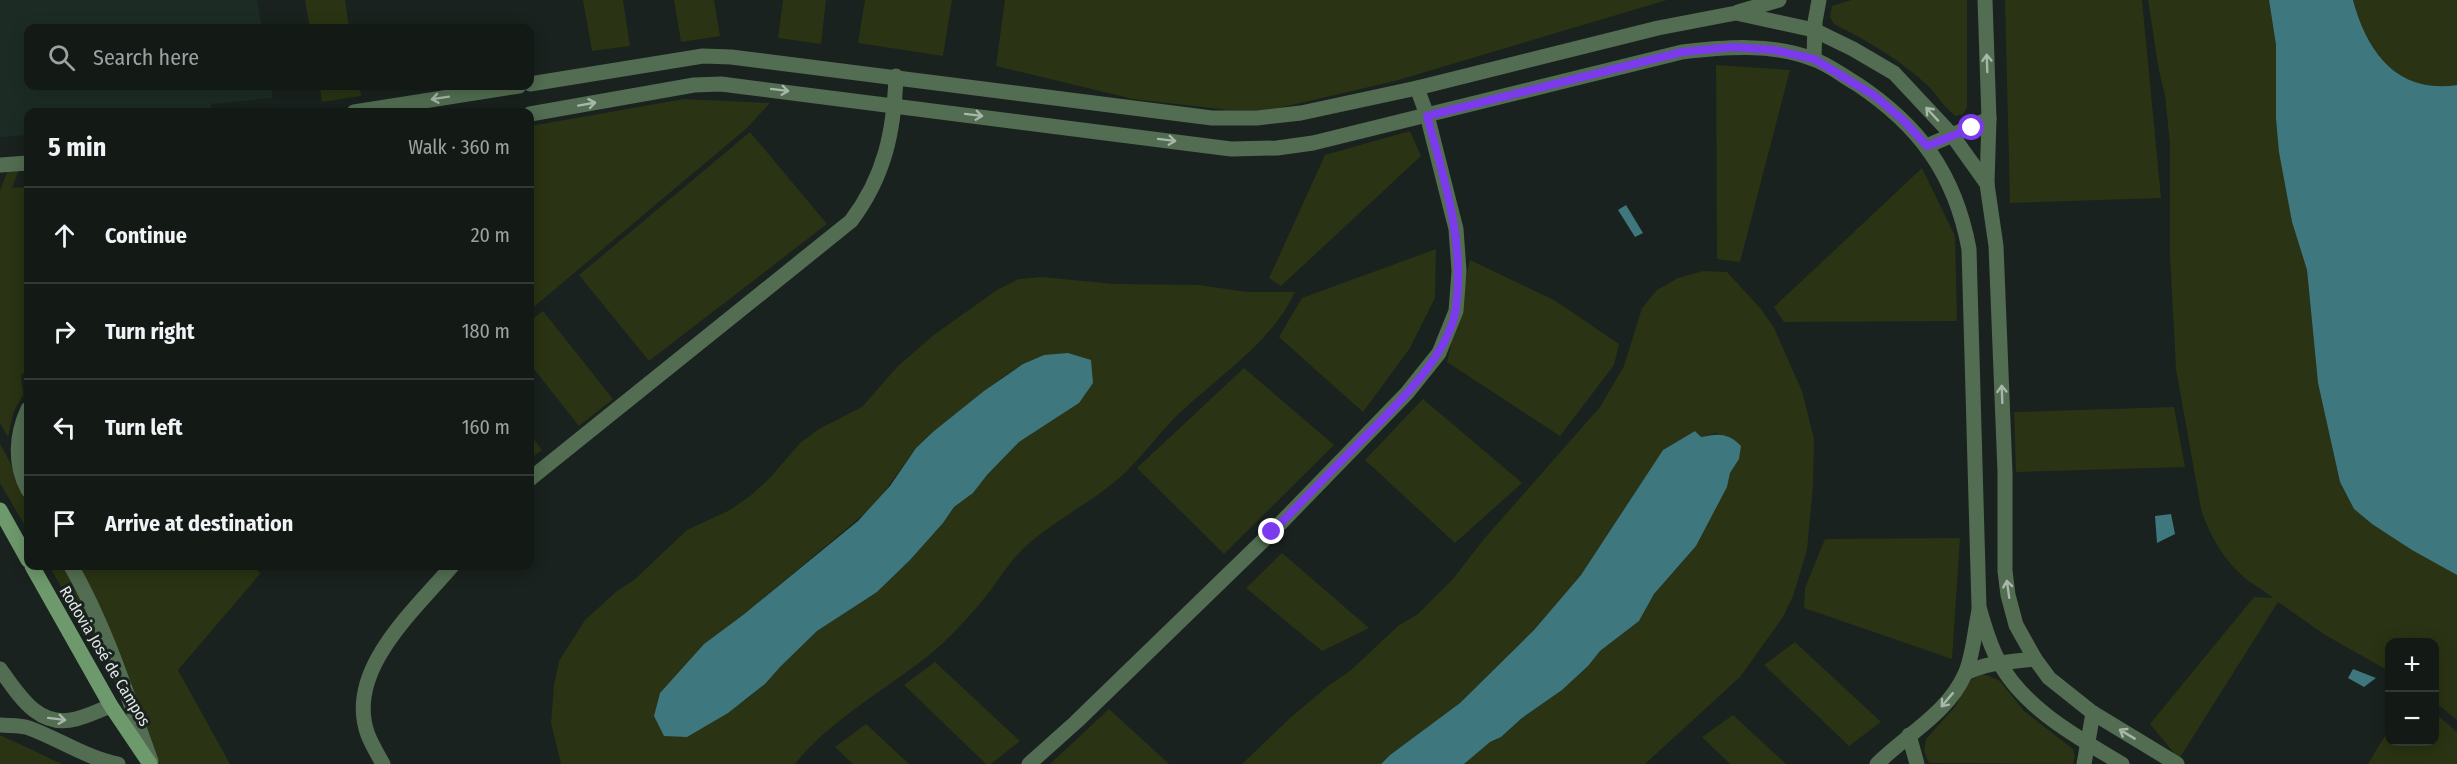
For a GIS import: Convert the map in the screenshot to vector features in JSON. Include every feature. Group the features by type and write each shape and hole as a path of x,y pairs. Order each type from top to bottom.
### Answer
{"main road":[{"path":"0,510 24,553"},
{"name":"Rodovia José de Campos","path":"34,570 111,706 151,764"}],"street":[{"path":"534,83 703,56 731,57 896,76 1212,118 1257,118 1301,113 1417,88 1658,28 1736,13 1779,0"},
{"path":"1814,59 1814,30 1819,0"},
{"path":"1985,0 1989,119 1987,184 1996,246 2008,595 2016,625 2035,659 2049,678 2093,713 2176,764"},
{"path":"1736,13 1814,30 1894,73 1952,135 1987,184"},
{"path":"534,113 694,85 721,84 1231,148 1277,148 1313,143 1427,116 1682,52 1733,47 1774,50 1814,59 1875,96 1903,120 1927,146 1948,180 1959,208 1970,249 1979,607 1965,674 1935,714 1877,764"},
{"path":"534,476 851,221 868,199 878,177 896,105 896,76"},
{"path":"1029,764 1076,722 1272,532 1407,393 1439,353 1456,311 1459,271 1456,229 1427,116 1417,88"},
{"path":"379,108 494,90"},
{"path":"1927,146 1989,119"},
{"path":"0,165 24,163"},
{"path":"24,418 21,425 18,458 24,482"},
{"path":"73,570 85,590 114,655 151,764"},
{"path":"383,764 368,735 364,712 369,675 379,653 449,570"},
{"path":"1979,607 1987,635 1999,662 2019,688 2039,709 2122,764"},
{"path":"1965,674 1981,666 1999,662 2035,659"},
{"path":"0,669 27,706 38,715 54,720 74,720 111,706"},
{"path":"27,706 27,728"},
{"path":"2084,764 2093,713"},
{"path":"0,725 27,728 107,762 118,764"},
{"path":"1909,735 1917,764"}],"shaded area":[{"path":"0,0 257,0 261,24 24,24 24,90 272,90 273,98 211,104 211,108 24,108 24,135 0,137"}],"green space":[{"path":"305,0 345,0 348,24 309,24"},
{"path":"583,0 623,0 630,46 592,51"},
{"path":"674,0 714,0 720,36 681,42"},
{"path":"783,0 826,0 821,44 778,38"},
{"path":"865,0 952,0 943,56 858,43"},
{"path":"1005,0 1667,0 1395,81 1270,110 1228,110 1133,99 996,66"},
{"path":"1851,0 1967,0 1967,107 1963,114 1956,116 1927,85 1894,59 1834,24 1830,17 1832,6"},
{"path":"2005,0 2142,0 2161,198 2010,203"},
{"path":"2148,0 2269,0 2276,45 2276,119 2292,222 2307,270 2318,383 2340,482 2354,509 2372,524 2457,575 2457,720 2439,705 2439,638 2385,638 2385,669 2325,635 2278,602 2179,759 2150,724 2254,597 2273,598 2233,567 2214,540 2201,509 2176,369 2170,256 2170,145 2165,95"},
{"path":"2353,0 2457,0 2457,85 2436,86 2417,83 2401,76 2376,52 2359,19"},
{"path":"1716,65 1790,70 1740,262 1717,259"},
{"path":"320,90 360,90 361,96 322,102"},
{"path":"684,99 770,103 747,128 534,307 534,125"},
{"path":"1410,131 1421,156 1281,286 1269,278 1325,155"},
{"path":"750,132 827,224 649,361 579,275"},
{"path":"1922,168 1955,236 1957,321 1784,322 1774,307"},
{"path":"19,170 12,188 24,187 24,372 21,375 23,395 14,411 8,437 0,423 0,190 8,171"},
{"path":"1436,249 1435,298 1410,348 1363,412 1279,337 1302,298"},
{"path":"1470,260 1554,300 1619,344 1614,365 1560,436 1447,362"},
{"path":"1703,271 1727,272 1761,309 1774,328 1802,391 1814,439 1813,486 1807,550 1793,596 1783,617 1740,677 1645,764 1464,764 1490,742 1501,737 1522,718 1562,690 1588,666 1600,651 1639,621 1654,594 1696,546 1727,487 1730,473 1739,459 1717,433 1701,437 1695,431 1663,450 1581,575 1534,630 1460,703 1381,764 1242,764 1290,718 1350,671 1398,626 1418,614 1453,579 1483,540 1600,407 1624,366 1642,308 1657,290 1678,278"},
{"path":"1042,277 1114,284 1199,285 1247,292 1295,292 1274,326 1260,341 1176,416 1126,472 1027,545 976,608 943,643 841,719 795,764 561,764 551,723 554,685 559,661 585,620 617,591 634,580 687,530 730,510 750,496 769,479 800,443 819,429 862,407 898,366 935,334 997,290 1019,279","holes":["1044,355 1079,403 1019,442 973,493 954,507 910,560 877,592 817,631 747,699 687,737 660,693 704,644 743,615 874,506 916,448 934,431 1003,377 1023,364"]},
{"path":"543,311 613,399 579,426 534,369 534,318"},
{"path":"1244,368 1334,445 1224,554 1137,468"},
{"path":"1423,399 1522,483 1455,543 1365,460"},
{"path":"2174,407 2185,467 2016,472 2014,412"},
{"path":"534,439 542,450 534,456"},
{"path":"0,444 24,488 24,524 0,483"},
{"path":"1960,538 1952,659 1804,608 1805,588 1825,539"},
{"path":"1282,553 1369,628 1322,651 1246,588"},
{"path":"51,570 71,570 128,701"},
{"path":"73,570 258,570 260,574 178,670 230,764 152,764"},
{"path":"1795,642 1881,722 1849,746 1764,665"},
{"path":"935,662 1020,741 991,764 986,764 904,685"},
{"path":"1980,675 1987,675 2000,681 2024,711 2073,749 2075,757 2073,764 1929,763 1924,751 1926,739 1955,707 1968,682"},
{"path":"1109,709 1169,764 1050,764"},
{"path":"1733,715 1786,764 1730,764 1702,737"},
{"path":"2439,716 2457,732 2457,764 2368,764 2385,736 2385,746 2439,746"},
{"path":"866,724 909,764 853,764 835,747"},
{"path":"0,736 2,736 62,764 0,764"}],"water":[{"path":"2269,0 2353,0 2359,19 2376,52 2401,76 2417,83 2436,86 2457,85 2457,575 2372,524 2354,509 2340,482 2318,383 2307,270 2292,222 2279,152 2276,119 2276,45"},
{"path":"1626,205 1643,233 1635,237 1618,210"},
{"path":"1068,353 1091,360 1093,383 1079,403 1019,442 973,493 954,507 910,560 877,592 817,631 765,684 728,713 687,737 664,736 654,716 660,693 704,644 858,521 890,486 916,448 984,391 1023,364 1044,355"},
{"path":"1695,431 1701,437 1728,436 1741,446 1739,459 1730,473 1727,487 1696,546 1654,594 1639,621 1600,651 1588,666 1562,690 1522,718 1501,737 1490,742 1464,764 1381,764 1460,703 1534,630 1581,575 1663,450"},
{"path":"2171,514 2175,534 2157,543 2155,516"},
{"path":"2353,669 2376,678 2364,687 2348,678"}],"route":[{"path":"1272,532 1407,393 1439,353 1456,311 1459,271 1456,229 1427,116 1682,52 1733,47 1774,50 1814,59 1875,96 1903,120 1927,146 1972,128"}]}
